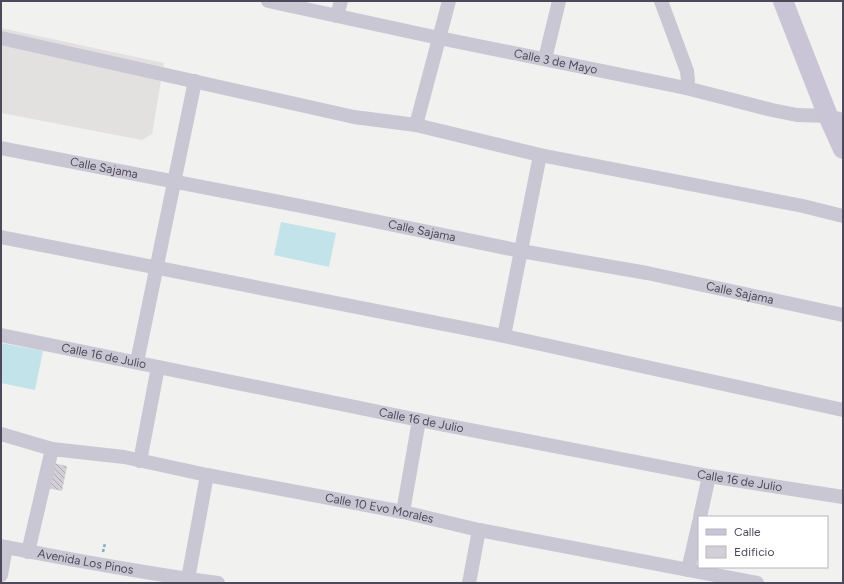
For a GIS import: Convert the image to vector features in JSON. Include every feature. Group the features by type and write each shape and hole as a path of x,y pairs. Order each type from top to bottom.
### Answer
{"street":[{"name":"Calle 3 de Mayo","path":"268,1 439,38 686,88 772,110 797,115 836,118"},
{"path":"337,16 341,1"},
{"path":"416,125 449,1"},
{"path":"545,59 559,1"},
{"path":"662,1 687,71 688,80 686,88"},
{"path":"783,1 836,118 843,149"},
{"path":"1,38 354,117 416,125 540,155 803,206 843,216"},
{"path":"138,362 173,182 195,81"},
{"name":"Calle Sajama","path":"1,148 311,208 521,251 647,272 843,315"},
{"path":"504,336 540,155"},
{"path":"1,237 504,336 843,410"},
{"name":"Calle 16 de Julio","path":"1,335 419,420 709,476 843,497"},
{"path":"140,461 158,367"},
{"path":"402,512 419,420"},
{"name":"Calle 10 Evo Morales","path":"1,434 52,449 124,457 207,475 402,512 479,530 688,570 727,580 757,583"},
{"path":"28,552 52,449"},
{"path":"188,579 207,475"},
{"path":"700,516 709,476"},
{"path":"688,570 698,526"},
{"path":"469,583 479,530"},
{"path":"1,575 4,546"},
{"name":"Avenida Los Pinos","path":"4,546 28,552 218,583"}],"shaded area":[{"path":"1,28 164,63 152,134 142,140 1,113"},
{"path":"281,222 336,233 329,267 274,255"},
{"path":"1,343 43,351 35,390 1,383"}],"building":[{"path":"53,463 67,466 62,491 48,488"}]}
